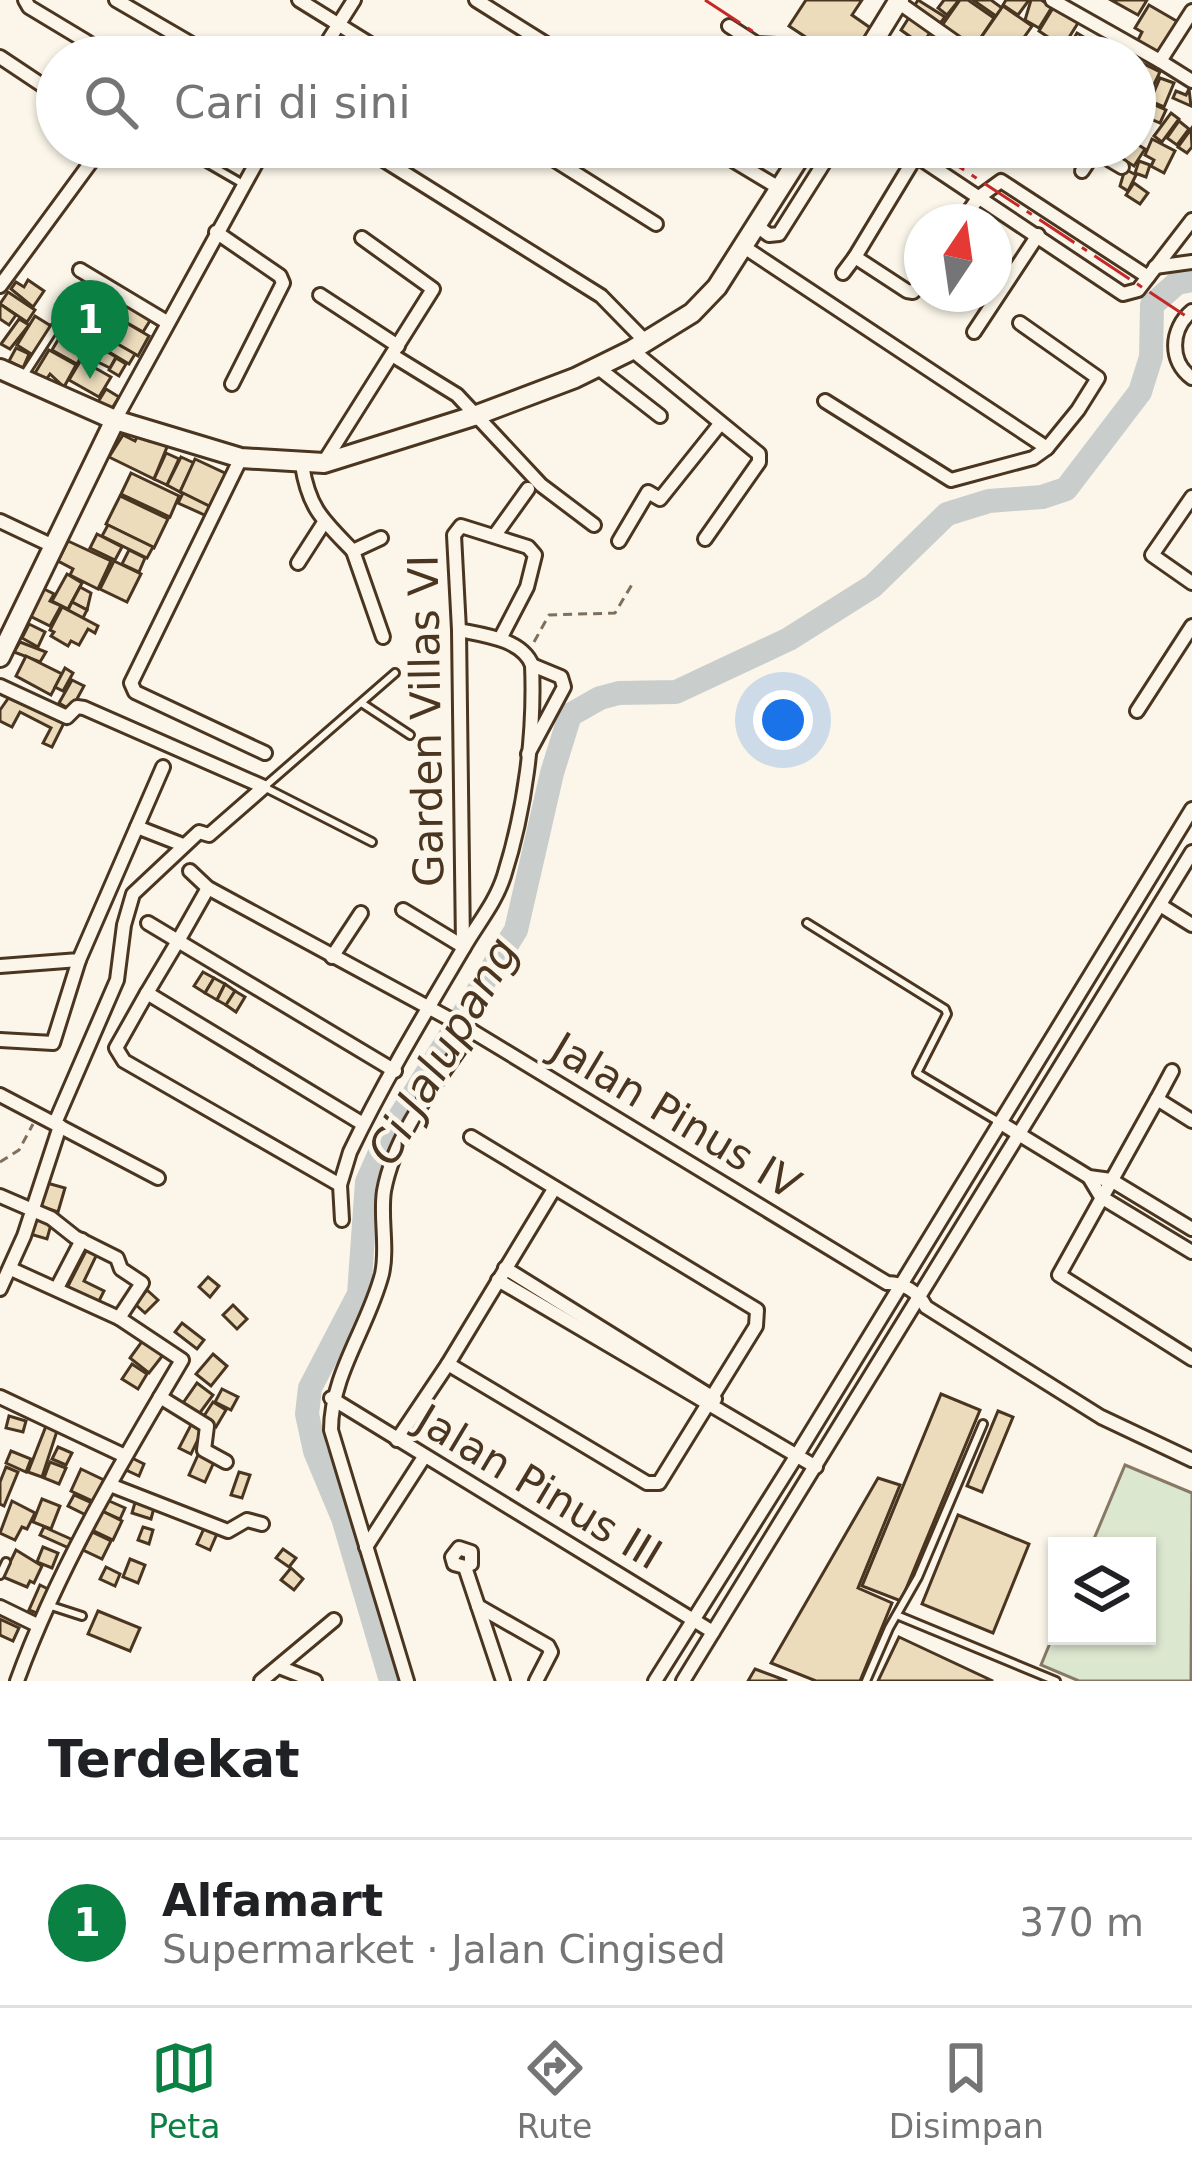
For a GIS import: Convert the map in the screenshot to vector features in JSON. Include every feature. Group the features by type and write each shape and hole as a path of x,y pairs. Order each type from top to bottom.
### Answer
{"main road":[{"path":"876,36 898,1"},
{"path":"0,369 115,420 241,458 324,463 477,415 596,368 692,313 744,248 792,168"},
{"path":"0,657 115,420"}],"street":[{"path":"26,0 29,7 77,36"},
{"path":"116,0 178,36"},
{"path":"299,0 358,36"},
{"path":"331,36 354,0"},
{"path":"476,0 533,36"},
{"path":"1052,0 1116,36"},
{"path":"898,1 947,36"},
{"path":"1160,61 1192,11"},
{"path":"729,26 745,36"},
{"path":"0,57 36,81"},
{"path":"1156,59 1192,81"},
{"path":"0,286 87,168"},
{"path":"115,420 253,168"},
{"path":"397,168 601,296 639,346 760,458 704,539"},
{"path":"567,168 656,224"},
{"path":"746,168 779,188"},
{"path":"757,226 770,235 779,234 821,168"},
{"path":"843,273 909,168"},
{"path":"934,168 1123,294 1138,290 1192,220"},
{"path":"974,204 1001,181 1007,182 1151,272 1192,262"},
{"path":"216,232 280,276 283,283 232,384"},
{"path":"974,332 1038,236"},
{"path":"324,463 433,289 362,238"},
{"path":"744,248 1046,448"},
{"path":"855,257 904,289"},
{"path":"80,270 166,321"},
{"path":"320,295 457,395 542,484 594,525"},
{"path":"1192,311 1176,335 1175,359 1192,378"},
{"path":"825,401 951,480 1033,458 1078,410 1098,377 1020,322"},
{"path":"596,368 660,416"},
{"path":"619,541 648,492 660,499 720,424"},
{"path":"241,458 131,683 134,692 265,753"},
{"path":"302,464 323,524 353,551 383,637"},
{"path":"495,535 528,489"},
{"path":"1192,497 1152,555 1192,584"},
{"path":"0,521 53,546"},
{"path":"298,563 323,524"},
{"name":"Garden Villas VI","path":"464,947 454,535 461,526 528,547 535,555 527,587 500,639"},
{"path":"353,551 381,538"},
{"path":"1137,711 1192,626"},
{"path":"459,630 500,639 561,677 565,687 528,755"},
{"path":"342,1220 340,1185 363,1124 434,1009 504,879 528,755 530,660"},
{"path":"0,686 67,717 77,707 84,708 264,787 209,835 199,832 183,845 133,894 117,980 58,1125 33,1211 0,1289"},
{"path":"0,1040 53,1043 79,960 163,766"},
{"path":"655,1681 797,1455 893,1287 1192,809"},
{"path":"137,827 183,845"},
{"path":"683,1681 920,1304 1192,853"},
{"name":"Jalan Pinus IV","path":"190,872 208,888 469,1029 1101,1417 1192,1460"},
{"path":"1146,883 1160,905 1192,925"},
{"path":"208,888 116,1048 124,1061 340,1185"},
{"path":"1134,904 1160,905"},
{"path":"403,910 464,947"},
{"path":"332,957 361,913"},
{"path":"148,923 395,1071"},
{"path":"0,965 79,960"},
{"path":"146,993 363,1124"},
{"path":"406,1681 331,1430 331,1398 383,1270 384,1192 399,1143 469,1029"},
{"path":"1172,1070 1059,1275 1192,1359"},
{"path":"0,1095 158,1178"},
{"path":"1157,1099 1192,1121"},
{"path":"999,1122 1089,1177 1111,1180 1192,1228"},
{"path":"448,1364 654,1484 659,1483 756,1326 757,1310 471,1137"},
{"path":"1089,1177 1101,1197 1192,1252"},
{"path":"398,1440 554,1189"},
{"path":"0,1196 111,1254 121,1269 142,1282 119,1318"},
{"path":"57,1288 82,1240"},
{"path":"11,1269 119,1318 182,1360 125,1456 48,1605 17,1681"},
{"path":"501,1274 817,1467"},
{"path":"160,1396 207,1426 203,1450 226,1462"},
{"path":"0,1397 125,1456"},
{"name":"Jalan Pinus III","path":"331,1398 713,1632"},
{"path":"366,1547 424,1457"},
{"path":"110,1485 228,1531 247,1520 262,1524"},
{"path":"465,1568 503,1681"},
{"path":"477,1606 548,1646 548,1662 536,1681"},
{"path":"0,1607 38,1625"},
{"path":"261,1681 334,1620"},
{"path":"279,1667 315,1681"}],"lane":[{"path":"215,168 243,184"},
{"path":"22,379 56,327"},
{"path":"372,842 264,787 395,673"},
{"path":"362,704 410,735"},
{"path":"807,923 945,1009 947,1014 917,1073 999,1122"},
{"path":"866,1681 982,1424"},
{"path":"0,1575 6,1562"},
{"path":"48,1605 82,1616"},
{"path":"899,1616 1056,1681"}],"path":[{"path":"530,660 549,615 614,613 634,581"},
{"path":"0,1162 19,1150 37,1115"}],"green space":[{"path":"1125,1465 1192,1493 1191,1681 1079,1681 1041,1665 1049,1645 1156,1645 1156,1537 1095,1537"}],"building":[{"path":"806,0 862,0 852,15 872,29 867,36 804,36 789,26"},
{"path":"918,0 945,17 938,26 913,8"},
{"path":"944,0 959,0 947,15 938,8"},
{"path":"960,0 968,0 994,18 982,36 954,36 941,27"},
{"path":"973,0 991,0 1002,8 996,16"},
{"path":"1006,0 1029,0 1018,15 1003,5"},
{"path":"1031,0 1052,7 1039,28 1025,20"},
{"path":"1111,0 1147,0 1138,15"},
{"path":"1149,5 1180,23 1160,56 1156,36 1140,36 1142,32 1135,28"},
{"path":"1003,6 1032,26 1025,36 982,36"},
{"path":"1053,8 1078,23 1070,36 1046,36 1039,31"},
{"path":"910,16 931,31 928,36 909,36 901,30"},
{"path":"1160,78 1174,83 1164,107 1156,104"},
{"path":"1189,89 1191,106 1173,98 1176,91 1186,95"},
{"path":"1156,106 1166,110 1160,123 1156,121"},
{"path":"1171,113 1179,119 1162,142 1156,133"},
{"path":"1179,121 1189,129 1177,145 1167,138"},
{"path":"1191,129 1192,147 1187,153 1178,147"},
{"path":"1156,141 1175,151 1164,173 1155,168"},
{"path":"1125,169 1136,175 1128,191 1120,186"},
{"path":"1134,183 1148,193 1140,204 1126,195"},
{"path":"28,280 44,291 33,307 11,289 16,282 24,287"},
{"path":"8,292 35,310 27,322 0,304"},
{"path":"81,301 106,316 77,364 52,350"},
{"path":"0,304 16,315 9,325 0,319"},
{"path":"125,304 151,319 143,332 117,317"},
{"path":"111,314 149,336 138,356 114,342 109,350 95,342"},
{"path":"35,316 51,326 33,355 17,345"},
{"path":"19,319 29,325 10,349 1,344"},
{"path":"114,342 135,354 129,364 109,352"},
{"path":"16,348 29,354 23,368 9,361"},
{"path":"101,348 116,357 110,368 94,360"},
{"path":"49,350 76,365 64,387 50,374 46,380 35,373"},
{"path":"116,358 126,364 119,376 109,370"},
{"path":"81,360 111,377 99,397 69,380"},
{"path":"106,389 119,397 111,410 98,402"},
{"path":"123,435 135,441 138,435 149,441 151,437 167,447 154,479 109,457"},
{"path":"166,453 179,459 167,485 154,479"},
{"path":"181,457 194,463 180,492 167,485"},
{"path":"195,459 229,475 213,508 180,492"},
{"path":"131,473 179,496 170,517 121,494"},
{"path":"183,493 213,508 209,517 178,503"},
{"path":"120,496 168,519 154,548 106,524"},
{"path":"108,525 153,547 147,558 102,536"},
{"path":"97,534 122,547 115,560 90,548"},
{"path":"68,541 111,561 98,589 70,575 73,569 58,561"},
{"path":"129,550 145,558 139,572 122,564"},
{"path":"114,561 141,574 127,602 100,589"},
{"path":"67,574 82,583 68,609 52,601"},
{"path":"80,587 91,593 87,610 72,602"},
{"path":"44,589 54,594 50,601 61,606 50,626 30,616"},
{"path":"72,602 87,610 83,618 68,610"},
{"path":"62,607 98,626 95,633 88,629 79,645 71,641 68,646 51,636"},
{"path":"29,624 45,632 38,647 22,638"},
{"path":"20,642 46,652 40,662 14,652"},
{"path":"26,656 62,674 51,695 16,676"},
{"path":"65,668 73,673 63,691 55,687"},
{"path":"72,680 84,686 71,710 59,703"},
{"path":"12,693 65,721 52,747 43,743 51,728 20,712 12,727 0,721 0,710"},
{"path":"203,972 214,978 205,993 194,986"},
{"path":"214,978 225,984 217,1000 205,993"},
{"path":"225,984 235,991 226,1005 217,1000"},
{"path":"235,991 245,997 236,1012 226,1005"},
{"path":"47,1183 65,1188 58,1212 40,1206"},
{"path":"35,1216 52,1221 47,1239 30,1234"},
{"path":"88,1247 98,1252 84,1281 104,1291 98,1303 67,1288"},
{"path":"208,1277 219,1286 210,1297 199,1287"},
{"path":"147,1290 158,1300 145,1313 135,1304"},
{"path":"233,1305 247,1319 237,1329 223,1315"},
{"path":"182,1323 204,1340 197,1349 175,1332"},
{"path":"143,1340 163,1355 149,1373 130,1358"},
{"path":"213,1354 227,1366 211,1386 196,1374"},
{"path":"132,1364 147,1374 138,1389 122,1379"},
{"path":"197,1383 213,1395 199,1414 183,1403"},
{"path":"222,1389 238,1397 231,1410 215,1402"},
{"path":"941,1394 980,1410 901,1601 862,1586"},
{"path":"213,1402 226,1410 216,1427 202,1419"},
{"path":"998,1411 1013,1417 982,1492 967,1486"},
{"path":"9,1416 26,1421 23,1432 6,1428"},
{"path":"48,1421 59,1425 42,1477 28,1472"},
{"path":"193,1421 204,1427 191,1454 179,1448"},
{"path":"58,1447 72,1453 66,1465 52,1459"},
{"path":"11,1451 31,1459 26,1472 6,1463"},
{"path":"198,1455 214,1462 205,1482 189,1475"},
{"path":"130,1457 144,1464 139,1476 124,1469"},
{"path":"50,1462 66,1468 59,1484 44,1478"},
{"path":"6,1467 18,1472 4,1506 0,1504 0,1482"},
{"path":"81,1469 108,1482 97,1503 71,1491"},
{"path":"239,1472 250,1475 242,1498 231,1495"},
{"path":"878,1478 900,1485 858,1588 892,1603 860,1681 816,1681 771,1663"},
{"path":"74,1495 94,1504 88,1516 68,1506"},
{"path":"42,1499 60,1506 51,1529 33,1522"},
{"path":"136,1499 155,1504 151,1519 132,1513"},
{"path":"107,1500 125,1508 120,1519 102,1511"},
{"path":"12,1501 35,1513 15,1540 0,1533"},
{"path":"102,1511 122,1521 113,1540 92,1530"},
{"path":"958,1515 1029,1544 993,1633 922,1604"},
{"path":"206,1524 219,1529 210,1550 197,1544"},
{"path":"44,1527 73,1540 69,1548 40,1535"},
{"path":"143,1527 153,1530 149,1544 138,1540"},
{"path":"92,1532 111,1541 102,1559 83,1550"},
{"path":"43,1547 58,1553 52,1568 37,1562"},
{"path":"283,1549 296,1558 289,1567 276,1558"},
{"path":"16,1550 42,1566 27,1587 3,1577"},
{"path":"130,1559 145,1565 138,1583 123,1577"},
{"path":"106,1567 120,1574 115,1586 100,1579"},
{"path":"291,1568 303,1579 294,1590 281,1580"},
{"path":"40,1585 50,1590 39,1614 29,1610"},
{"path":"98,1611 140,1628 130,1651 88,1634"},
{"path":"0,1619 19,1628 13,1641 0,1635"},
{"path":"899,1637 993,1681 878,1681"},
{"path":"755,1669 787,1681 748,1681"}],"waterway":[{"name":"Ci Jalupang","path":"391,1681 343,1518 315,1451 307,1414 310,1388 359,1294 367,1182 386,1139 516,930 570,715 619,693 676,692 789,639 873,586 947,514 989,501 1042,497 1066,489 1140,392 1151,357 1152,305 1177,283 1192,280"}],"power":[{"path":"705,0 760,36"},
{"path":"961,168 1192,320"}],"place":[{"name":"Alfamart","path":"90,379"}]}
